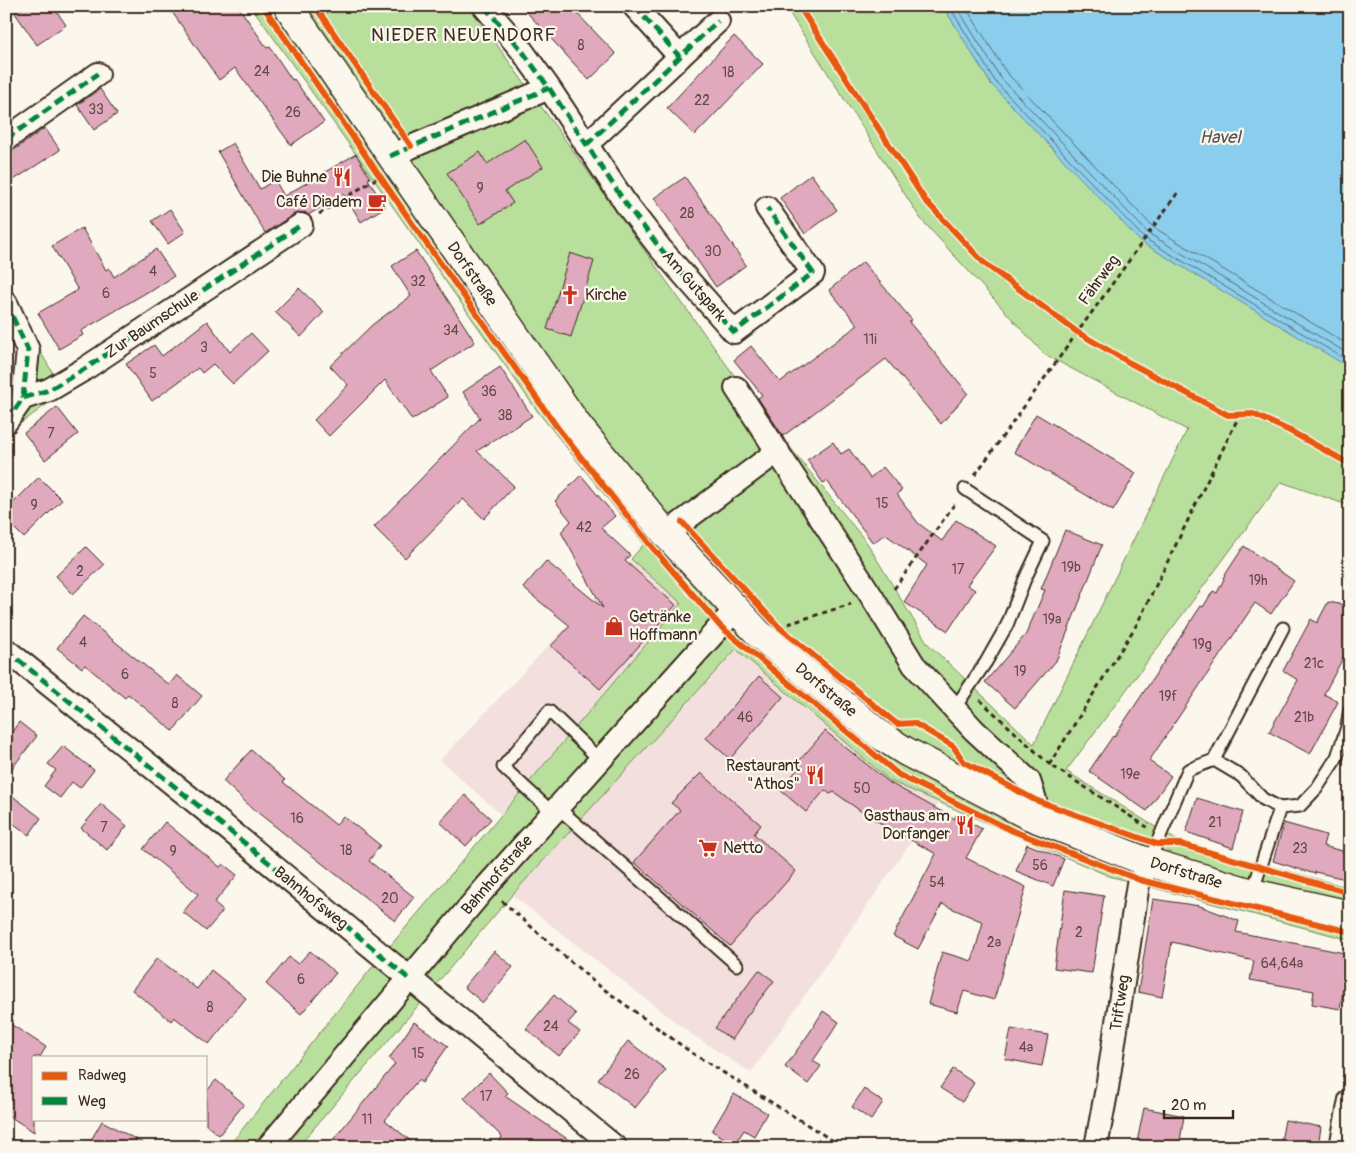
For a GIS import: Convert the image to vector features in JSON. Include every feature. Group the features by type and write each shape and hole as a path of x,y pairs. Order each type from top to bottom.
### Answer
{"main road":[{"name":"Dorfstraße","path":"288,6 393,161 577,424 666,534 759,634 880,735 905,751 1028,815 1149,862 1252,893 1350,915"}],"street":[{"name":"Am Gutspark","path":"484,6 520,48 549,88 626,204 654,241 734,332 813,274 767,208"},
{"path":"634,6 680,57"},
{"path":"586,145 718,21"},
{"path":"6,139 98,74"},
{"path":"393,161 549,88"},
{"name":"Zur Baumschule","path":"23,398 49,390 83,370 301,225"},
{"path":"6,303 28,350 23,398 6,422"},
{"path":"736,388 778,450 880,589 914,664 974,730 1029,781 1034,800 1028,815"},
{"path":"666,534 778,450"},
{"name":"Bahnhofstraße","path":"268,1147 486,887 735,610"},
{"name":"Bahnhofsweg","path":"6,650 331,913 615,1147"},
{"name":"Triftweg","path":"1096,1147 1107,1088 1138,884 1149,862"},
{"path":"1341,1147 1350,1100"}],"lane":[{"path":"954,709 986,662 1007,625 1025,579 1043,541 965,489"},
{"path":"1149,862 1188,770 1214,760 1283,628"},
{"path":"1214,760 1241,776 1263,799 1280,808 1300,806 1317,788 1336,757 1347,727 1350,708"},
{"path":"600,759 549,711 503,767 555,809 737,965"},
{"path":"1252,893 1280,808"}],"path":[{"path":"301,225 393,161"},
{"path":"1029,781 1049,764 1137,624 1240,414"},
{"path":"894,590 965,489"},
{"path":"759,634 880,589 894,590"},
{"path":"880,589 894,590"},
{"path":"968,688 1049,764 1161,835"},
{"path":"486,887 609,993 692,1053 843,1147"}],"shaded area":[{"path":"631,559 681,603 501,815 440,760"},
{"path":"736,649 890,781 939,802 751,1073 691,1034 512,895"}],"green space":[{"path":"251,6 469,6 749,396 867,543 928,644 1034,744 1187,430 1044,354 920,218 785,6 943,6 991,84 1350,357 1350,506 1281,482 1066,771 1176,840 1350,888 1350,940 1109,876 890,781 736,649 512,895 298,1147 228,1147 374,965 681,603 631,559 644,544 538,412"},
{"path":"38,348 64,392 14,428 6,440 6,381"}],"water":[{"name":"Havel","path":"943,6 1350,6 1350,368 1141,242 991,84"}],"building":[{"path":"25,6 53,6 66,25 37,45 15,13"},
{"path":"168,6 238,6 267,48 270,47 324,122 291,145 235,68 219,80"},
{"path":"521,6 570,6 616,54 589,80"},
{"path":"734,36 763,64 695,135 667,108"},
{"path":"100,89 117,114 94,130 77,105"},
{"path":"45,128 60,150 6,185 6,152 14,150"},
{"path":"525,139 543,167 505,191 513,203 480,224 447,173 480,152 487,164"},
{"path":"233,143 260,189 275,180 284,196 356,154 385,207 361,222 344,194 308,215 305,212 294,214 265,233 218,152"},
{"path":"811,174 837,210 805,234 780,198"},
{"path":"685,177 746,265 716,287 654,198"},
{"path":"170,209 185,232 168,244 152,221"},
{"path":"82,228 106,270 109,268 114,277 156,249 174,276 150,292 81,331 83,335 59,349 38,313 78,290 52,246"},
{"path":"416,251 475,342 431,371 448,397 412,420 385,380 329,436 314,420 348,385 330,366 372,325 411,296 392,266"},
{"name":"Kirche","path":"570,253 594,261 571,337 547,329"},
{"path":"863,262 912,320 909,322 968,393 941,424 886,359 783,436 758,398 762,395 734,360 751,346 780,382 858,325 829,290"},
{"path":"299,288 324,312 301,337 275,312"},
{"path":"207,321 230,352 251,333 268,351 233,384 213,364 202,373 198,368 152,401 126,364 154,345 162,356"},
{"path":"500,367 532,416 477,451 514,486 484,519 463,499 405,558 374,527 480,418 463,392"},
{"path":"57,407 78,434 45,460 24,433"},
{"path":"1036,414 1136,473 1113,511 1014,452"},
{"path":"833,442 841,454 849,449 870,478 883,467 902,490 897,494 918,523 942,541 956,520 996,546 967,585 975,590 948,631 904,602 927,565 885,534 873,543 827,481 823,483 807,460"},
{"path":"581,475 615,516 601,528 630,555 625,561 676,605 600,689 551,646 570,626 523,588 546,561 603,608 561,532 571,521 555,501"},
{"path":"39,477 62,500 24,538 6,520 6,510"},
{"path":"1065,530 1102,545 1056,661 1015,708 985,682 1026,634 1045,590 1041,589"},
{"path":"1244,546 1294,581 1271,614 1255,603 1149,761 1171,776 1147,811 1089,771 1114,737 1201,606 1203,607 1213,591 1217,593 1223,578"},
{"path":"86,547 104,565 73,594 56,576"},
{"path":"1328,602 1350,606 1350,655 1345,654 1324,694 1338,702 1310,754 1269,732 1298,680 1283,671 1311,619 1317,623"},
{"path":"83,616 169,685 177,675 202,696 173,731 128,694 125,698 85,665 82,668 57,648"},
{"path":"759,676 783,697 730,759 706,738"},
{"path":"19,722 37,736 6,776 6,740"},
{"path":"825,731 890,783 955,819 956,815 982,829 966,858 1026,887 994,1000 964,991 957,1012 928,1004 942,952 972,961 983,922 942,904 918,949 893,936 936,854 866,815 834,792 830,794 825,790 806,812 780,790 802,764 799,761"},
{"path":"63,746 94,770 80,788 72,782 60,798 44,786 56,770 48,764"},
{"path":"251,750 285,780 283,782 336,825 343,816 380,845 369,861 414,897 395,921 252,808 223,781"},
{"name":"Netto","path":"701,773 761,825 754,834 796,871 730,946 634,862 680,810 671,803"},
{"path":"6,791 41,818 29,835 6,818"},
{"path":"465,795 491,819 466,846 440,822"},
{"path":"1197,798 1243,812 1233,848 1186,832"},
{"path":"101,804 127,826 107,850 81,828"},
{"path":"165,822 220,867 223,864 237,875 214,903 223,911 206,931 183,912 198,894 143,849"},
{"path":"1284,823 1326,835 1323,846 1350,853 1350,880 1315,872 1315,874 1273,861"},
{"path":"1027,844 1064,859 1053,886 1016,871"},
{"path":"1065,890 1104,896 1092,973 1054,968"},
{"path":"1153,899 1200,906 1239,921 1236,932 1350,954 1340,1009 1312,1004 1314,991 1250,980 1254,961 1172,942 1162,997 1138,992"},
{"path":"310,951 336,973 301,1014 266,984 289,957 298,964"},
{"path":"494,951 513,967 483,1003 464,987"},
{"path":"157,958 197,989 211,970 246,998 209,1044 174,1017 171,1021 132,990"},
{"path":"759,970 774,981 743,1021 732,1040 715,1028"},
{"path":"554,995 576,1014 568,1023 580,1032 559,1056 526,1029"},
{"path":"823,1011 839,1022 813,1061 821,1066 808,1084 785,1067"},
{"path":"6,1021 46,1047 41,1056 32,1056 32,1120 34,1120 34,1132 6,1114"},
{"path":"414,1022 448,1046 422,1083 418,1080 385,1120 418,1147 327,1147 395,1064 389,1059"},
{"path":"1011,1029 1048,1035 1042,1066 1005,1059"},
{"path":"628,1041 666,1070 635,1108 598,1079"},
{"path":"953,1069 974,1083 962,1102 940,1088"},
{"path":"489,1073 508,1093 505,1096 579,1147 496,1147 502,1137 464,1098"},
{"path":"216,1080 244,1104 219,1135 206,1125 206,1120 208,1120 208,1090"},
{"path":"864,1089 883,1102 871,1120 852,1107"},
{"path":"734,1094 767,1113 754,1136 744,1130 735,1144 712,1131"},
{"path":"1144,1108 1184,1116 1179,1147 1136,1147"},
{"path":"1285,1120 1321,1127 1318,1147 1280,1147"},
{"path":"102,1121 150,1147 87,1147"}],"marked path":[{"path":"484,6 520,48 549,88 626,204 660,248 734,332 813,273 767,208"},
{"path":"634,6 680,57"},
{"path":"586,145 718,21"},
{"path":"6,139 98,74"},
{"path":"390,156 549,88"},
{"path":"6,422 23,398 49,390 83,370 301,225"},
{"path":"6,303 28,350 23,398"},
{"path":"6,650 331,913 408,978"}],"cycle path":[{"path":"263,6 414,226 557,427 652,547 720,626 899,775 1013,831 1140,880 1350,932"},
{"path":"315,6 411,146"},
{"path":"799,6 925,200 984,263 1077,332 1130,363 1228,415 1253,414 1290,431 1350,464"},
{"path":"682,522 779,627 897,724 914,723 953,746 964,762 1035,800 1157,844 1180,844 1350,893"}],"place":[{"name":"Die Buhne","path":"342,177"},
{"name":"Café Diadem","path":"377,202"},
{"name":"Kirche","path":"570,295"},
{"name":"Getränke Hoffmann","path":"614,626"},
{"name":"Restaurant \"Athos\"","path":"815,775"},
{"name":"Gasthaus am Dorfanger","path":"965,825"},
{"name":"Netto","path":"708,848"}],"district":[{"name":"NIEDER NEUENDORF","path":"464,35"}]}
